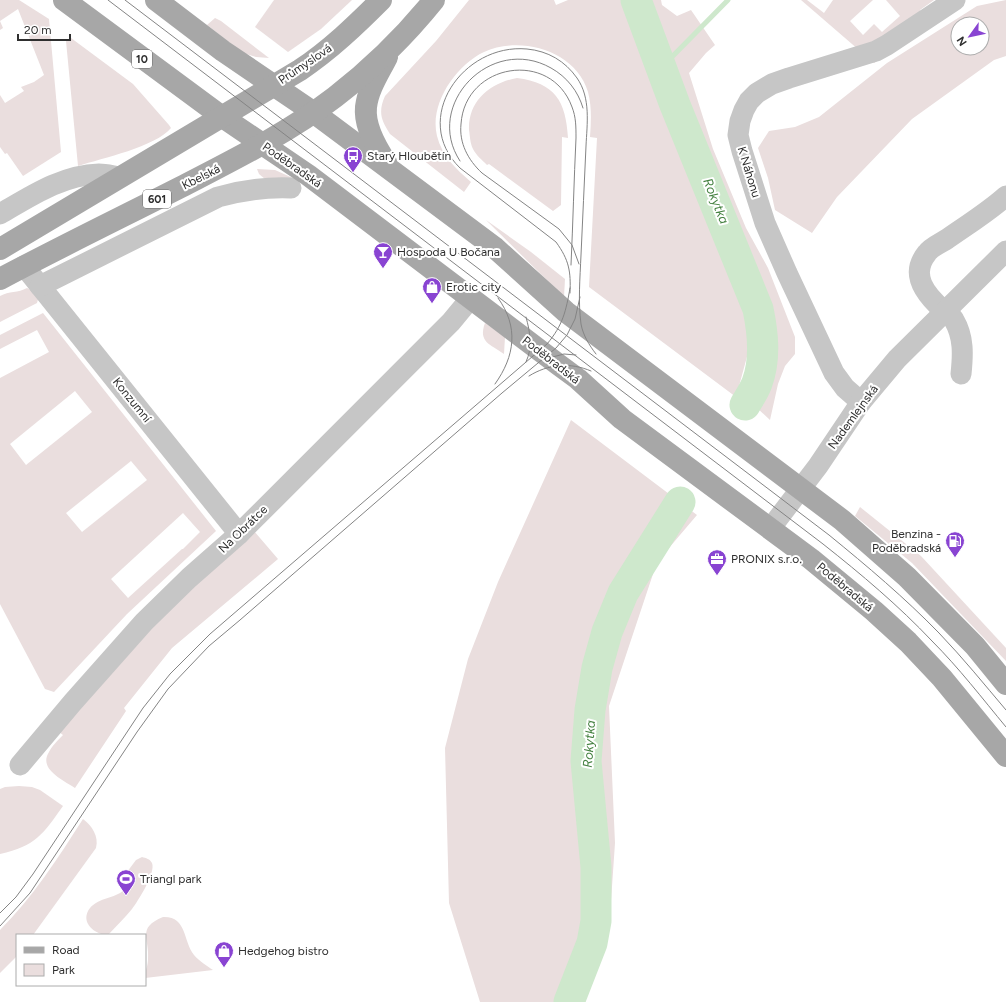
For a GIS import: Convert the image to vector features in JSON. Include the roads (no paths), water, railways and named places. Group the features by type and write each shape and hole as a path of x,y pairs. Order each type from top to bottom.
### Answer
{"main road":[{"name":"Poděbradská","path":"64,0 221,116 308,175 572,375 622,419 811,559 846,587 898,633 942,678 1006,756"},
{"path":"156,0 223,51 313,112 390,168 494,247 569,315 848,525 907,577 975,646 1006,684"},
{"name":"Průmyslová","path":"221,116 317,58 351,29 381,0"},
{"name":"601","path":"313,112 351,84 392,47 434,0"},
{"path":"390,168 380,153 372,136 366,115 366,108 370,92 392,47"},
{"name":"Kbelská","path":"0,279 208,173 262,144 313,112"},
{"path":"0,249 221,116"}],"street":[{"name":"K Náhonu","path":"861,402 845,388 834,373 764,223 738,135 740,121 749,101 757,93 772,84 876,51 955,0"},
{"path":"0,214 38,192 69,178 100,174 120,177"},
{"path":"40,286 218,197 238,191 253,189 291,188"},
{"path":"961,374 963,355 961,339 953,318 944,312 929,297 920,283 919,268 927,253 995,206 1006,196"},
{"name":"Nademlejnská","path":"770,529 821,462 861,402 897,358 1006,251"},
{"name":"Konzumní","path":"24,266 239,534"},
{"name":"Na Obrátce","path":"20,764 144,622 189,578 239,534 451,322 470,299"}],"waterway":[{"name":"Rokytka","path":"636,0 675,105 758,309 763,346 762,365 756,386 745,405"},
{"path":"662,67 728,0"},
{"name":"Rokytka","path":"569,1002 592,943 596,921 596,867 586,761 590,710 597,668 607,632 623,593 680,502"}],"tram line":[{"path":"108,0 837,555 906,615 942,651 1006,727"},
{"path":"125,0 829,535 886,582 913,607 939,633 1006,710"},
{"path":"570,293 568,266 564,254 556,242 460,168 446,149 440,128 442,107 451,88 464,71 482,58 504,50 535,50 555,58 567,67 577,78 584,94 587,120 580,307 583,332 596,354"},
{"path":"460,161 451,140 450,118 457,98 469,81 486,68 506,60 528,60 551,68 567,80 575,90 583,108"},
{"path":"571,265 572,249 572,233 576,138 575,118 572,107 561,89 546,77 529,71 510,71 492,77 477,87 466,103 461,124 461,138 466,151 473,163 482,173 559,229 572,245 579,264"},
{"path":"0,913 16,897 33,874 143,708 170,674 210,634 547,344 563,318 570,288"},
{"path":"0,926 30,893 137,732 168,689 209,646 556,348 567,335 575,319 580,297"},
{"path":"495,384 507,363 512,341 512,331 509,320 505,309 498,298"},
{"path":"526,317 530,334 530,351 526,362"},
{"path":"545,359 564,354 576,355"},
{"path":"529,376 544,369 567,365 591,371"}],"place":[{"name":"Starý Hloubětín","path":"353,173"},
{"name":"Hospoda U Bočana","path":"383,269"},
{"name":"Erotic city","path":"432,304"},
{"name":"Benzina - Poděbradská","path":"955,558"},
{"name":"PRONIX s.r.o.","path":"717,576"},
{"name":"Triangl park","path":"126,896"},
{"name":"Hedgehog bistro","path":"224,968"}]}
